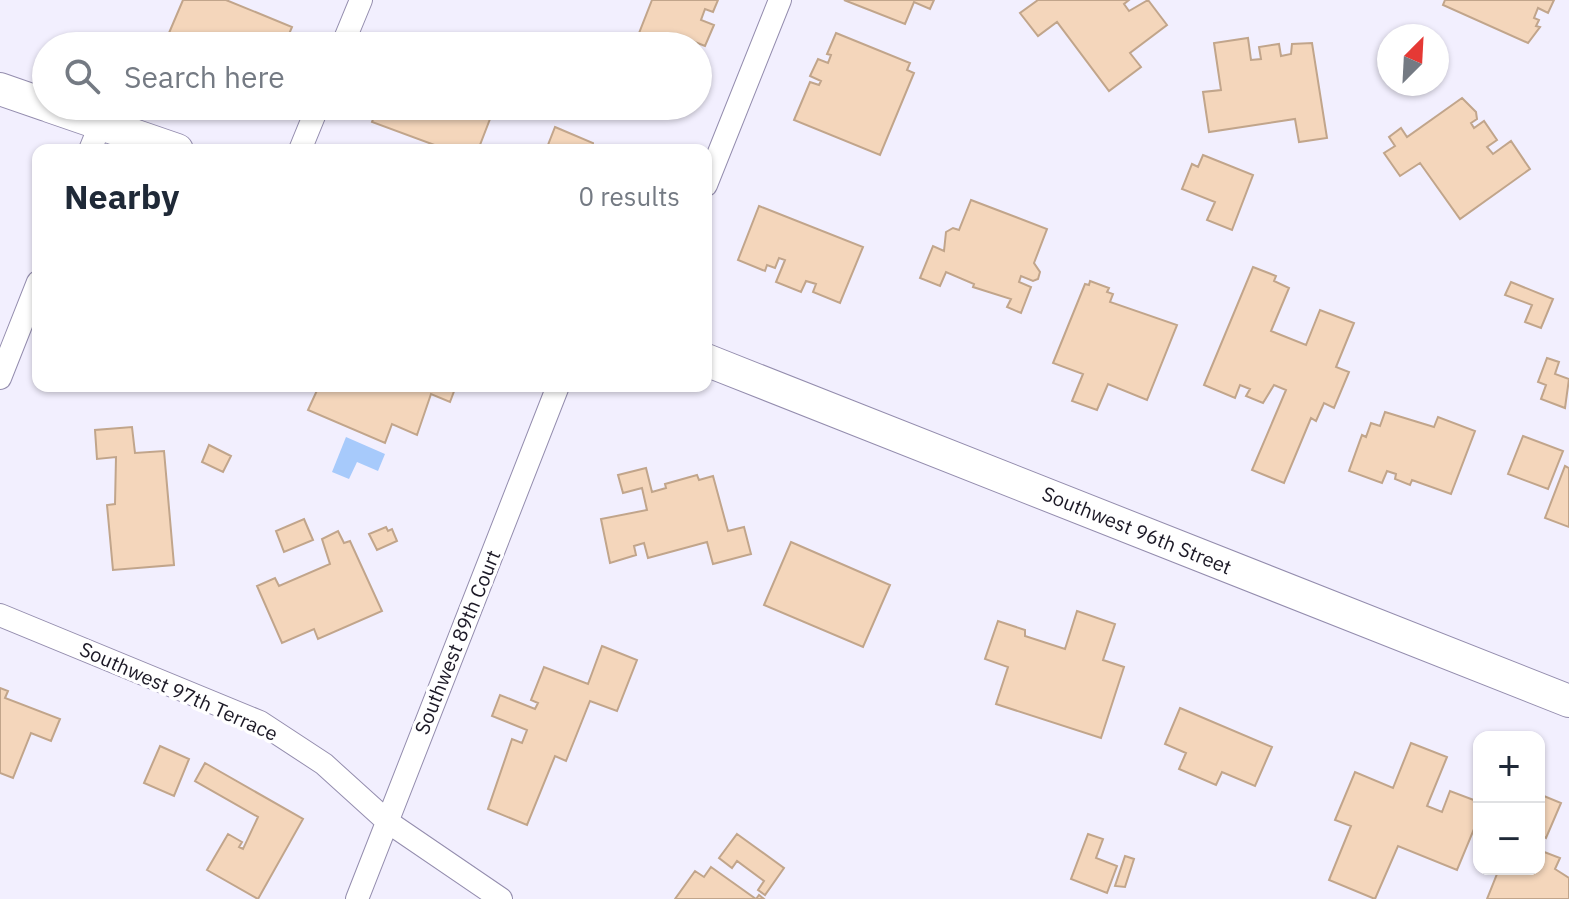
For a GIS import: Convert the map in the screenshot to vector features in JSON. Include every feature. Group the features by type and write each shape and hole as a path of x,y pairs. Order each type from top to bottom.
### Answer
{"street":[{"path":"348,32 361,0"},
{"path":"712,170 780,0"},
{"path":"0,89 32,100"},
{"path":"70,120 96,136 142,144"},
{"path":"302,144 312,120"},
{"path":"0,378 32,297"},
{"name":"Southwest 96th Street","path":"712,362 1569,701"},
{"name":"Southwest 89th Court","path":"357,899 556,392"},
{"name":"Southwest 97th Terrace","path":"0,615 260,722 324,764 388,822 501,899"}],"water":[{"path":"346,437 385,454 378,471 357,462 349,479 332,472"}],"building":[{"path":"183,0 226,0 292,27 290,32 169,32"},
{"path":"652,0 718,0 713,12 705,9 701,20 714,25 711,32 639,32"},
{"path":"844,0 934,0 930,9 914,2 905,24"},
{"path":"1038,0 1129,0 1124,4 1129,11 1148,0 1167,25 1130,53 1141,67 1109,91 1057,22 1038,36 1020,13"},
{"path":"1445,0 1554,0 1548,13 1538,8 1534,18 1539,20 1536,26 1540,27 1528,43 1443,5"},
{"path":"836,33 910,63 907,70 914,73 880,155 794,120 810,82 819,85 821,81 810,76 818,59 828,63 831,55 827,54"},
{"path":"1248,38 1251,60 1261,59 1259,47 1279,44 1281,56 1291,54 1292,44 1312,43 1327,138 1299,142 1295,119 1209,132 1203,92 1221,90 1214,43"},
{"path":"1462,98 1476,112 1477,119 1471,123 1474,128 1484,121 1497,140 1487,147 1493,154 1511,141 1530,169 1460,219 1420,163 1400,176 1384,153 1395,146 1389,137 1401,128 1407,137"},
{"path":"490,120 480,144 432,144 372,122"},
{"path":"555,127 593,143 593,144 548,144"},
{"path":"1203,155 1253,175 1232,230 1207,220 1215,202 1182,189 1192,164 1198,167"},
{"path":"971,200 1047,229 1034,263 1040,272 1038,279 1033,281 1021,276 1019,282 1031,287 1021,313 1007,307 1011,299 973,287 974,284 946,272 940,286 920,278 933,246 944,251 946,232 953,228 959,230"},
{"path":"759,206 863,247 840,303 813,292 816,284 806,281 801,292 776,282 785,260 779,258 775,268 767,265 765,271 738,260"},
{"path":"1253,267 1276,276 1274,281 1289,288 1271,331 1306,345 1320,310 1354,323 1336,367 1349,372 1334,408 1324,403 1316,421 1311,418 1284,483 1252,470 1286,390 1274,385 1263,403 1246,396 1250,389 1240,385 1235,398 1204,385"},
{"path":"1090,281 1109,288 1107,292 1113,294 1110,302 1177,325 1147,400 1108,384 1097,410 1072,401 1083,374 1053,363 1085,284 1089,285"},
{"path":"1511,282 1553,299 1541,328 1525,322 1532,305 1505,295"},
{"path":"1547,358 1559,362 1555,374 1569,379 1565,408 1541,399 1546,385 1538,382"},
{"path":"316,392 454,392 450,402 431,394 417,435 392,424 385,443 308,410"},
{"path":"1385,412 1434,427 1438,417 1475,431 1451,494 1412,480 1410,485 1395,479 1396,474 1387,471 1382,483 1349,471 1362,435 1366,437 1371,423 1380,426"},
{"path":"132,427 135,453 164,451 174,565 113,570 107,505 115,504 116,457 97,459 95,430"},
{"path":"1523,436 1563,451 1548,489 1508,474"},
{"path":"209,445 231,456 223,472 202,462"},
{"path":"1565,466 1569,468 1569,527 1545,518"},
{"path":"646,468 652,492 666,488 665,484 697,475 699,480 713,476 728,531 744,527 751,554 713,564 707,542 648,558 644,543 634,546 636,555 610,563 601,519 647,510 642,488 623,493 618,475"},
{"path":"304,519 313,540 284,552 276,531"},
{"path":"386,527 388,531 392,529 397,541 377,550 369,534"},
{"path":"338,531 344,543 350,541 382,611 318,639 314,629 282,643 257,586 275,578 279,586 330,564 322,539"},
{"path":"791,542 890,585 863,647 764,605"},
{"path":"1077,611 1115,624 1103,660 1124,667 1101,738 996,704 1008,667 985,659 998,621 1025,630 1025,636 1065,649"},
{"path":"602,646 637,660 617,711 590,701 566,761 555,756 527,825 488,809 512,739 522,743 527,730 492,716 500,695 535,709 538,703 531,700 544,667 588,684"},
{"path":"0,688 8,691 5,698 60,719 51,741 31,733 13,778 0,773"},
{"path":"1180,708 1272,747 1255,786 1222,772 1216,785 1179,769 1186,753 1165,744"},
{"path":"1411,743 1447,757 1427,806 1442,812 1450,791 1473,800 1473,831 1457,870 1398,846 1375,899 1329,880 1351,826 1335,820 1355,772 1393,788"},
{"path":"160,746 189,759 174,796 144,783"},
{"path":"205,763 303,819 258,899 207,870 228,834 242,842 239,847 243,849 258,817 195,781"},
{"path":"1545,796 1561,803 1545,837"},
{"path":"737,834 784,868 765,895 758,890 764,881 737,861 732,868 719,858"},
{"path":"1088,834 1103,839 1096,858 1117,866 1107,893 1071,879"},
{"path":"1545,852 1560,858 1555,869 1569,878 1569,899 1487,899 1497,875 1545,875"},
{"path":"1125,856 1134,859 1125,887 1115,886"},
{"path":"711,867 756,899 675,899 695,871 704,877"}]}
